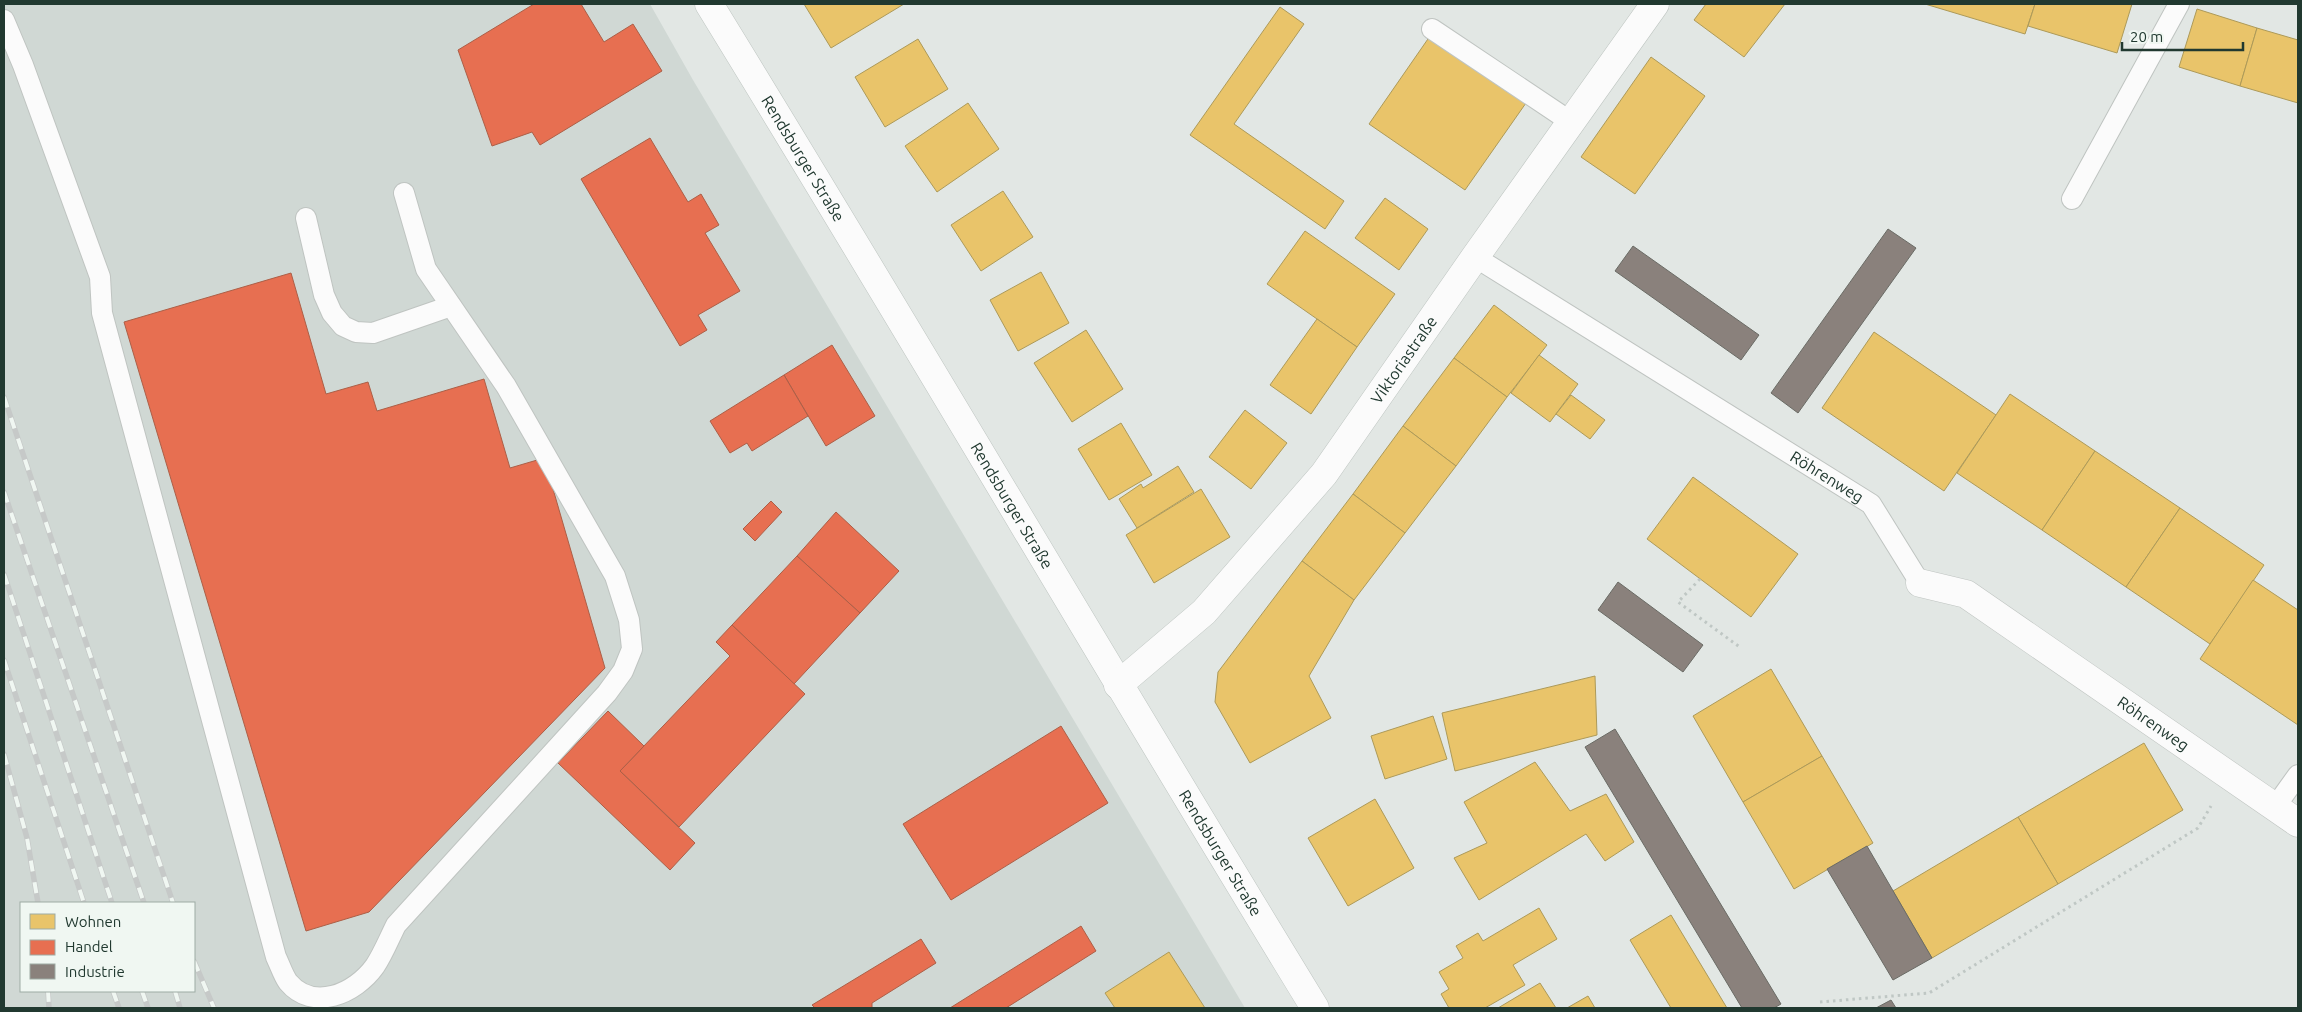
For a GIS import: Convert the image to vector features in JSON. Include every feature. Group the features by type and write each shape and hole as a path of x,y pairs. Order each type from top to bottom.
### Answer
{"street":[{"name":"Rendsburger Straße","path":"709,4 872,270 1118,685 1315,1008"},
{"name":"Viktoriastraße","path":"1118,685 1204,612 1324,474 1475,256 1656,4"},
{"name":"Röhrenweg","path":"1920,583 1966,594 2298,823"}],"lane":[{"path":"2072,199 2179,4"},
{"path":"4,20 100,278 102,313 276,957 288,982 302,994 321,1000 342,995 360,982 375,966 396,925 607,693 622,671 632,649 629,620 615,576 506,386 426,269 404,193"},
{"path":"1432,29 1571,122"},
{"path":"306,218 324,295 332,313 344,326 356,332 373,333 452,306"},
{"name":"Röhrenweg","path":"1475,256 1871,504 1920,583"},
{"path":"2275,807 2298,775"}],"path":[{"path":"1700,579 1678,602 1741,648"},
{"path":"1820,1002 1929,993 2198,828 2229,775"}],"shaded area":[{"path":"4,4 650,4 693,80 1245,1008 4,1008"}],"building: Wohnen":[{"path":"804,4 904,4 831,48"},
{"path":"1706,4 1785,4 1744,57 1694,20"},
{"path":"1925,4 2035,4 2025,34"},
{"path":"2035,4 2132,4 2117,53 2028,26"},
{"path":"1280,7 1304,24 1234,124 1344,201 1325,229 1190,135"},
{"path":"2197,9 2257,28 2240,86 2179,67"},
{"path":"2257,28 2298,40 2298,103 2240,86"},
{"path":"1430,36 1526,103 1465,190 1369,124"},
{"path":"918,39 948,89 885,127 855,77"},
{"path":"1651,57 1705,96 1635,194 1581,157"},
{"path":"968,103 999,149 937,192 905,146"},
{"path":"1003,191 1033,237 981,271 951,225"},
{"path":"1385,198 1428,229 1399,270 1355,238"},
{"path":"1305,231 1395,294 1357,347 1267,284"},
{"path":"1041,272 1069,323 1018,351 990,300"},
{"path":"1494,305 1547,345 1507,397 1454,358"},
{"path":"1317,319 1357,347 1311,414 1270,385"},
{"path":"1086,330 1123,389 1072,422 1034,363"},
{"path":"1874,332 1996,415 1944,491 1822,408"},
{"path":"1539,355 1578,384 1550,422 1511,393"},
{"path":"1454,358 1507,397 1456,466 1403,426"},
{"path":"2010,394 2095,451 2042,530 1957,473"},
{"path":"1571,395 1605,420 1590,439 1556,414"},
{"path":"1245,410 1287,443 1251,489 1209,457"},
{"path":"1121,423 1152,475 1109,500 1078,449"},
{"path":"1403,426 1456,466 1405,533 1353,494"},
{"path":"2095,451 2180,508 2126,587 2042,530"},
{"path":"1178,466 1194,492 1137,528 1119,499 1141,484 1143,488"},
{"path":"1693,477 1798,554 1751,617 1647,539"},
{"path":"1201,489 1230,537 1154,583 1126,535"},
{"path":"1353,494 1405,533 1354,600 1302,561"},
{"path":"2180,508 2264,565 2210,644 2126,587"},
{"path":"1302,561 1354,600 1309,676 1331,718 1250,763 1215,702 1218,672"},
{"path":"2253,580 2298,610 2298,725 2200,659"},
{"path":"1771,669 1822,756 1743,802 1693,716"},
{"path":"1595,676 1597,735 1455,771 1442,713"},
{"path":"1433,716 1447,759 1385,779 1371,736"},
{"path":"2144,743 2183,810 2058,884 2018,817"},
{"path":"1822,756 1873,843 1794,889 1743,802"},
{"path":"1535,762 1570,811 1606,794 1634,842 1605,861 1586,834 1479,900 1454,858 1487,843 1464,802"},
{"path":"1375,799 1414,868 1348,906 1308,838"},
{"path":"2018,817 2058,884 1932,958 1893,891"},
{"path":"1539,908 1557,939 1513,965 1525,985 1485,1008 1449,1008 1441,994 1449,989 1439,972 1463,958 1456,946 1478,933 1483,941"},
{"path":"1671,915 1727,1008 1671,1008 1630,940"},
{"path":"1169,952 1205,1008 1115,1008 1105,993"},
{"path":"1540,983 1556,1008 1498,1008"},
{"path":"1588,996 1595,1008 1567,1008"}],"building: Handel":[{"path":"534,4 581,4 604,42 633,24 662,71 540,145 532,132 492,146 458,50"},
{"path":"650,138 688,202 701,194 719,225 705,233 740,291 698,315 707,330 680,346 581,179"},
{"path":"291,273 326,394 368,382 377,411 484,379 510,468 544,458 605,668 369,912 306,931 124,322"},
{"path":"832,345 875,416 826,446 784,375"},
{"path":"784,375 808,416 752,451 747,443 730,453 710,421"},
{"path":"771,501 782,512 755,541 743,529"},
{"path":"836,512 899,571 860,613 797,556"},
{"path":"797,556 860,613 794,684 732,625"},
{"path":"732,625 805,694 679,827 620,771 730,656 716,642"},
{"path":"608,711 644,746 620,771 695,843 670,870 558,763"},
{"path":"1061,726 1108,803 951,900 903,824"},
{"path":"1081,926 1096,951 1006,1008 950,1008"},
{"path":"921,939 936,963 872,1003 872,1008 815,1008 812,1005"}],"building: Industrie":[{"path":"1888,229 1916,248 1798,413 1771,393"},
{"path":"1633,246 1759,335 1741,360 1615,271"},
{"path":"1618,582 1703,645 1683,672 1598,610"},
{"path":"1615,729 1781,1004 1774,1008 1742,1008 1585,747"},
{"path":"1867,846 1932,958 1893,980 1827,869"},
{"path":"1891,1000 1896,1008 1876,1008"}],"railway":[{"path":"4,397 173,902"},
{"path":"4,492 144,902"},
{"path":"4,574 112,902"},
{"path":"4,660 84,902"},
{"path":"4,754 27,838 38,902"},
{"path":"195,963 214,1008"},
{"path":"48,992 49,1008"},
{"path":"113,992 119,1008"},
{"path":"142,992 148,1008"},
{"path":"175,992 180,1008"}]}
